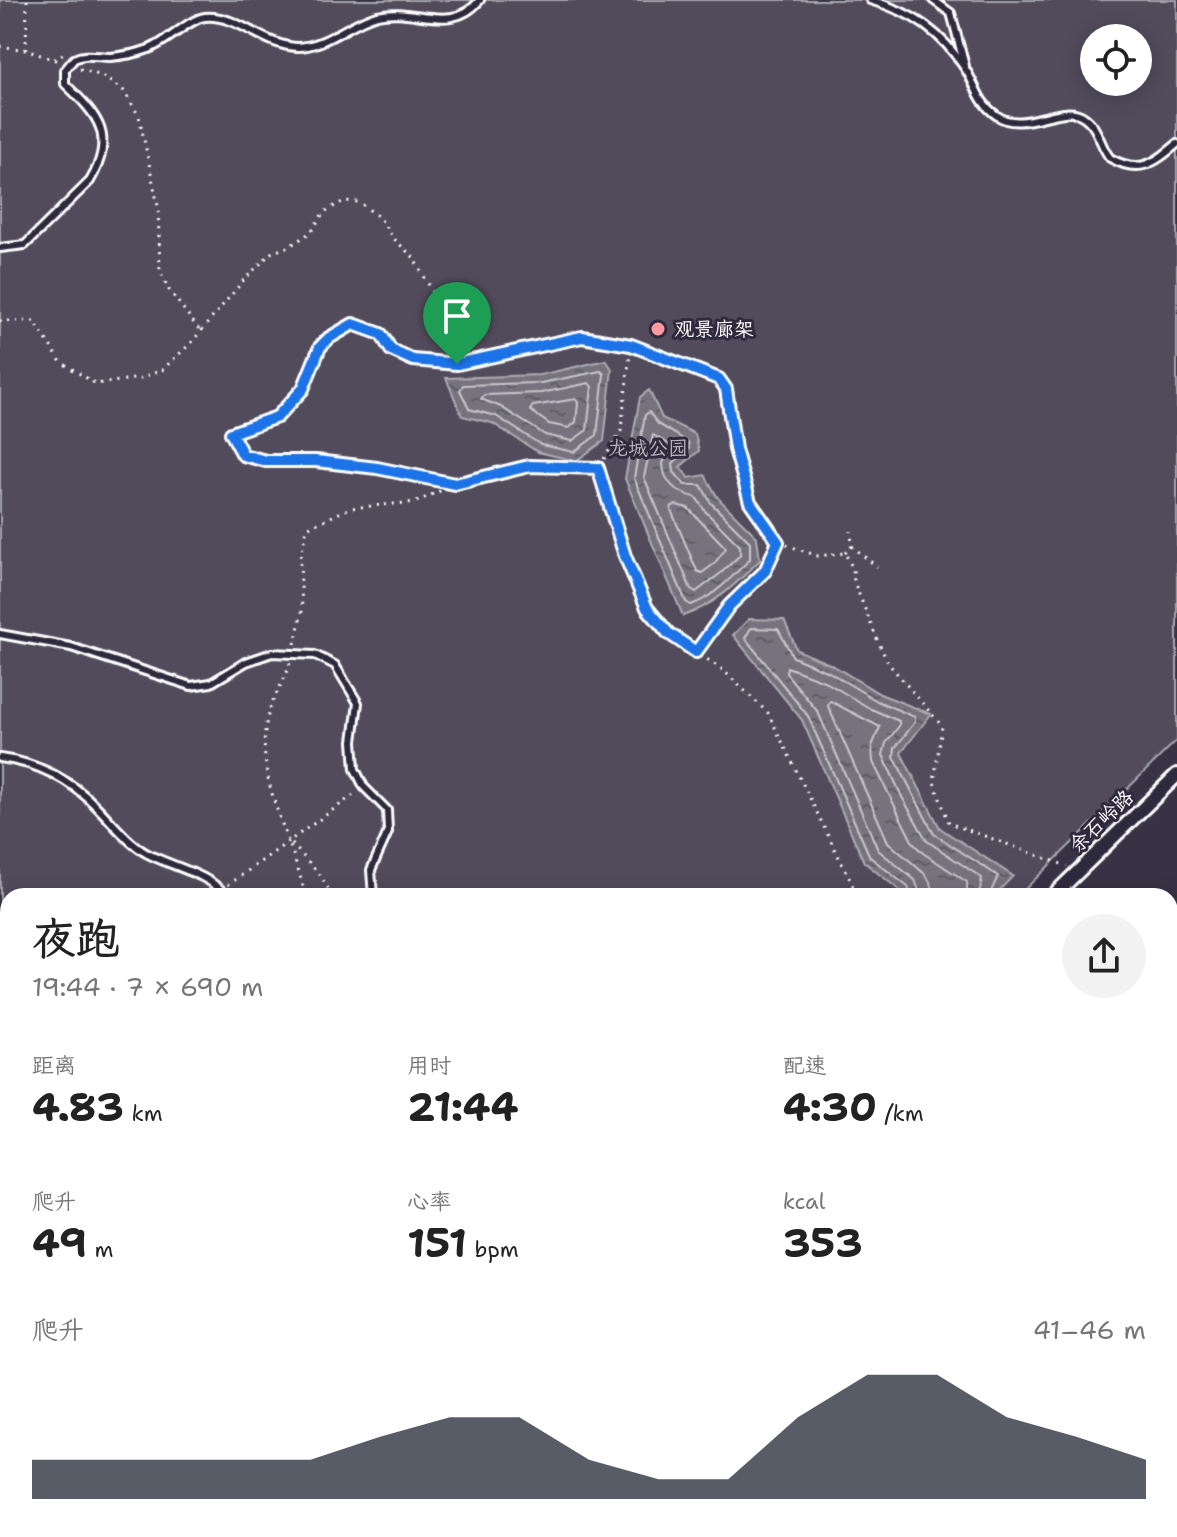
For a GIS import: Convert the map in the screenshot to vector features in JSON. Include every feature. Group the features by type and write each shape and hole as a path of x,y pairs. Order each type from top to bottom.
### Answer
{"street":[{"name":"余石岭路","path":"1061,888 1177,775"}],"lane":[{"path":"0,248 25,245 90,181 97,168 104,143 102,130 84,101 65,84 66,67 74,59 86,55 122,56 147,50 171,38 192,21 206,17 220,18 272,43 299,47 325,40 378,15 404,14 446,20 468,12 480,0"},
{"path":"870,0 912,15 928,26 966,70"},
{"path":"933,0 951,13 966,70 981,101 999,118 1020,122 1080,114 1092,125 1106,152 1117,161 1143,167 1155,162 1177,144"},
{"path":"0,634 71,647 191,686 211,683 246,662 272,653 315,655 335,665 358,703 353,741 355,769 364,787 387,810 388,832 371,870 372,888"},
{"path":"0,758 33,765 55,774 84,795 136,846 204,878 217,888"}],"path":[{"path":"26,50 27,0"},
{"path":"0,46 26,50 66,67"},
{"path":"79,68 102,76 124,91 139,116 158,206 160,270 169,290 201,331"},
{"path":"0,321 34,321 61,362 96,384 141,378 162,370 271,253 290,246 311,232 324,212 344,201 359,202 380,218 392,237 413,257 433,292 447,344 457,364"},
{"path":"455,484 362,466 316,461 266,461 243,455 231,433 277,417 303,389 320,347 353,324 381,334 391,350 413,360 457,364 582,337 631,345 719,379 726,389 735,449 750,502 778,542 818,556 845,553 852,546"},
{"path":"631,345 621,431 598,468 625,556 647,608 668,633 723,670 768,713 854,888"},
{"path":"303,888 264,763 268,714 287,677 302,611 300,558 307,528 350,508 416,502 455,484 529,466 598,468"},
{"path":"851,531 852,546 877,567"},
{"path":"696,652 729,606 765,571 778,542"},
{"path":"845,553 888,663 942,726 934,782 949,823 1079,870"},
{"path":"230,888 364,787"},
{"path":"289,841 328,888"}],"green space":[{"name":"龙城公园","path":"0,0 1177,0 1177,740 1026,888 0,888"}],"water":[{"path":"606,360 612,369 604,441 576,461 538,452 492,423 462,416 446,378 540,375"},
{"path":"649,390 662,418 695,434 699,451 680,467 689,478 705,475 718,498 757,537 760,560 715,600 683,616 625,479 640,397"},
{"path":"749,619 784,620 797,650 832,665 880,694 931,714 901,753 940,828 1013,876 1002,888 897,888 864,862 802,720 733,635"}],"place":[{"name":"观景廊架","path":"658,329"}],"route":[{"path":"353,324 381,334 391,350 413,360 457,364 582,337 631,345 719,379 726,389 735,449 750,502 778,542 765,571 729,606 696,652 668,633 647,608 625,556 598,468 529,466 455,484 377,468 316,461 266,461 243,455 231,433 277,417 303,389 320,347 353,324"}]}
